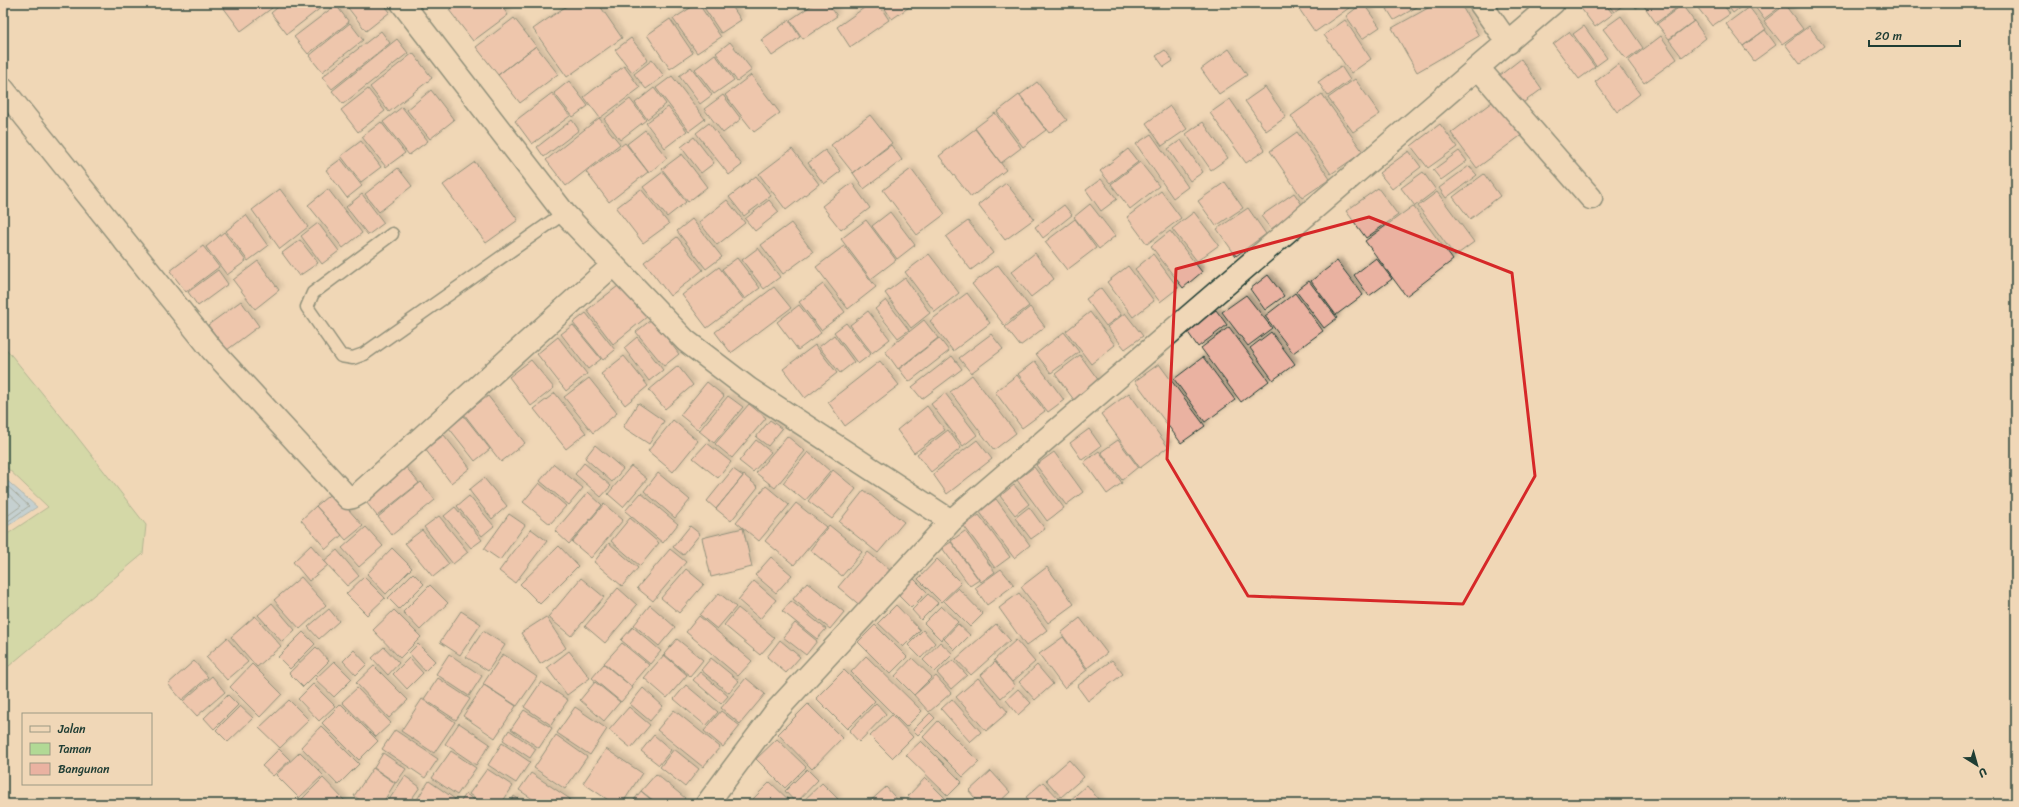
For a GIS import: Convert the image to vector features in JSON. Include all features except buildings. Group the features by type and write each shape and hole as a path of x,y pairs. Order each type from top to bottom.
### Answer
{"street":[{"path":"402,3 564,212 686,341 749,389 951,521"},
{"path":"1480,3 1508,43"},
{"path":"707,804 777,710 951,521 1553,3"},
{"path":"1479,68 1591,198"},
{"path":"3,89 212,350 348,498 354,497 360,492 613,265"}],"lane":[{"path":"392,234 313,293 309,300 307,307 341,356 353,358 364,354 564,212"}],"highlighted area":[{"path":"1369,217 1512,273 1535,476 1463,604 1248,596 1167,459 1176,269"}],"green space":[{"path":"3,345 146,525 143,554 3,671 3,537 48,507 3,464"}],"water":[{"path":"3,477 37,507 3,529"}]}
